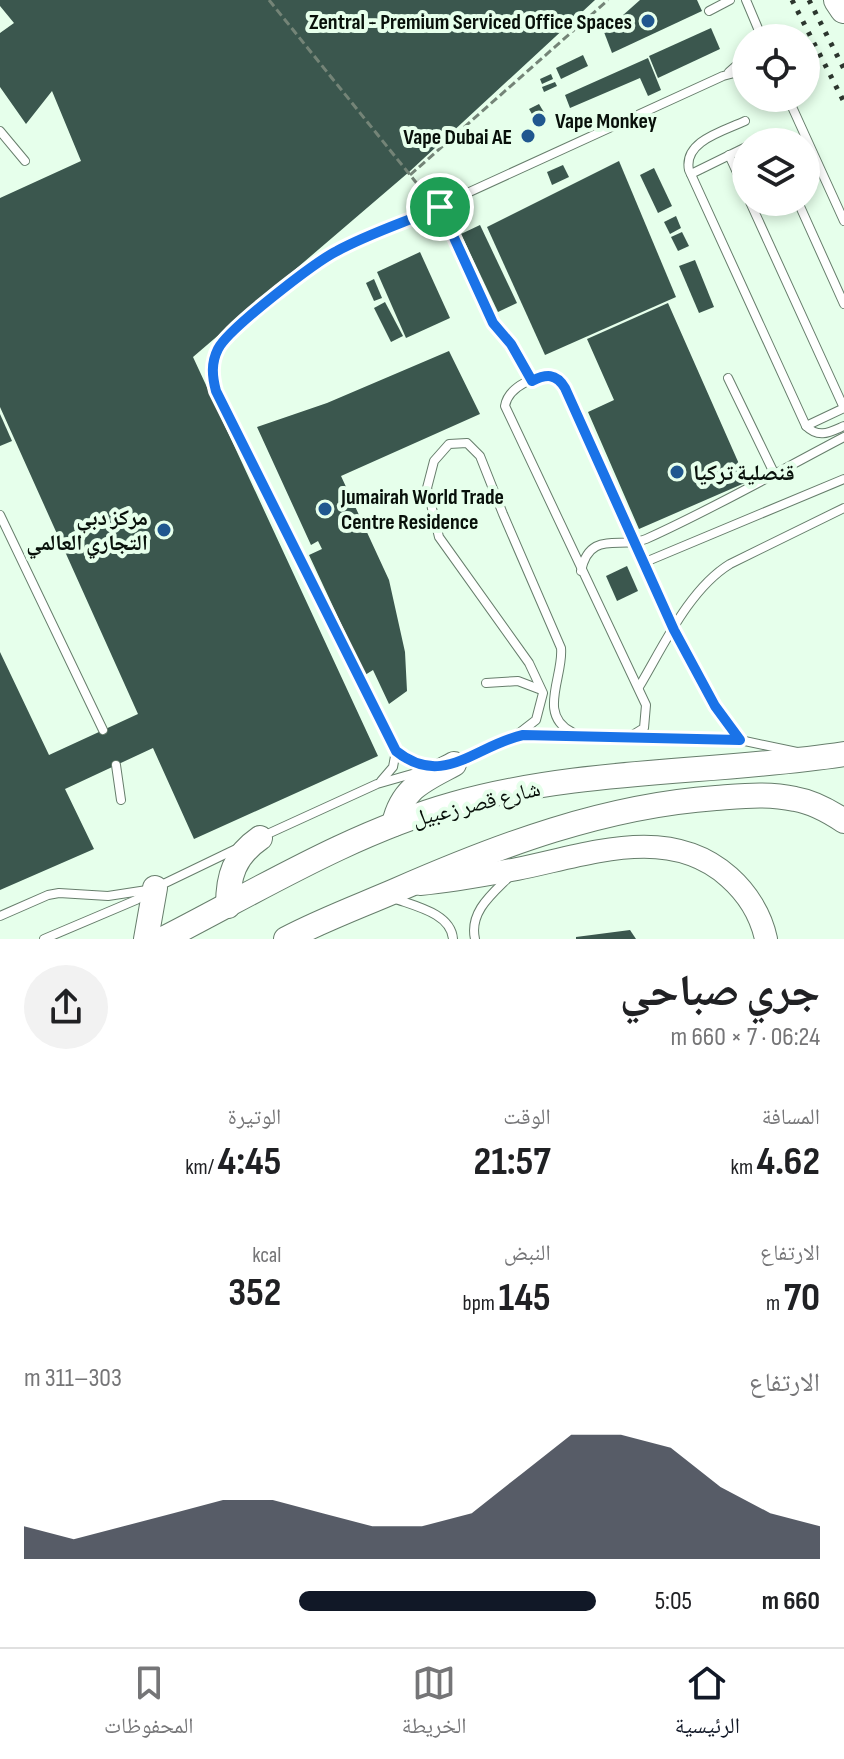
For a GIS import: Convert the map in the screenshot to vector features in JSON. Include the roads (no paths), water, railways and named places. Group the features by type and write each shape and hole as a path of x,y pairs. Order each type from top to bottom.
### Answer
{"highway":[{"path":"838,0 844,9"}],"main road":[{"name":"شارع قصر زعبيل","path":"163,939 394,824 453,805 512,790 573,780 844,754"},
{"path":"732,765 736,797"},
{"path":"394,824 398,808 409,792 446,766"},
{"name":"شارع قصر زعبيل","path":"286,939 396,890 568,824 679,801 767,794 798,799 827,810 844,821"},
{"path":"228,906 228,881 232,868 239,856 260,838"},
{"path":"396,890 629,847 645,845 677,849 707,861 733,880 752,905 766,939"},
{"path":"146,939 155,888"}],"lane":[{"path":"709,11 730,0"},
{"path":"746,0 756,24"},
{"path":"723,76 732,69"},
{"path":"446,766 420,765 396,751 216,391 212,372 216,353 227,337 317,264 346,247 732,74"},
{"path":"794,112 844,221"},
{"path":"745,121 694,147 688,158 691,174 806,426 814,434 820,435 844,426"},
{"path":"0,131 25,161"},
{"path":"691,174 732,154"},
{"path":"729,155 732,162"},
{"path":"438,207 493,323 511,344"},
{"path":"756,216 844,408 806,426"},
{"path":"804,216 844,304"},
{"path":"631,736 644,728 646,705 505,406 513,391 547,375 563,384 674,630 715,706 740,740"},
{"path":"728,378 774,473"},
{"path":"581,571 587,556 599,545 645,539 844,437"},
{"path":"504,739 532,724 539,714 543,693 529,663 439,537 427,488 434,461 449,444 467,443 480,456 561,648 553,693 555,712 566,729 584,736"},
{"path":"643,563 844,479"},
{"path":"639,687 699,591 721,570 844,508"},
{"path":"0,515 103,730"},
{"path":"486,683 527,682 543,693"},
{"name":"شارع قصر زعبيل","path":"155,888 377,784 446,766 504,739 543,734 740,740 815,758"},
{"path":"377,784 389,774 396,751"},
{"path":"116,765 121,800"},
{"path":"475,939 473,926 478,912 518,869"},
{"path":"0,916 59,893 108,896 155,888"},
{"path":"44,939 136,900 155,888"},
{"path":"396,890 442,919 451,928 453,939"}],"railway":[{"path":"792,0 844,102"},
{"path":"809,0 844,69"}],"place":[{"name":"Zentral - Premium Serviced Office Spaces","path":"648,21"},
{"name":"Vape Monkey","path":"539,120"},
{"name":"Vape Dubai AE","path":"528,136"},
{"name":"قنصلية تركيا","path":"677,472"},
{"name":"Jumairah World Trade Centre Residence","path":"325,509"},
{"name":"مركز دبي التجاري العالمي","path":"164,530"}]}
